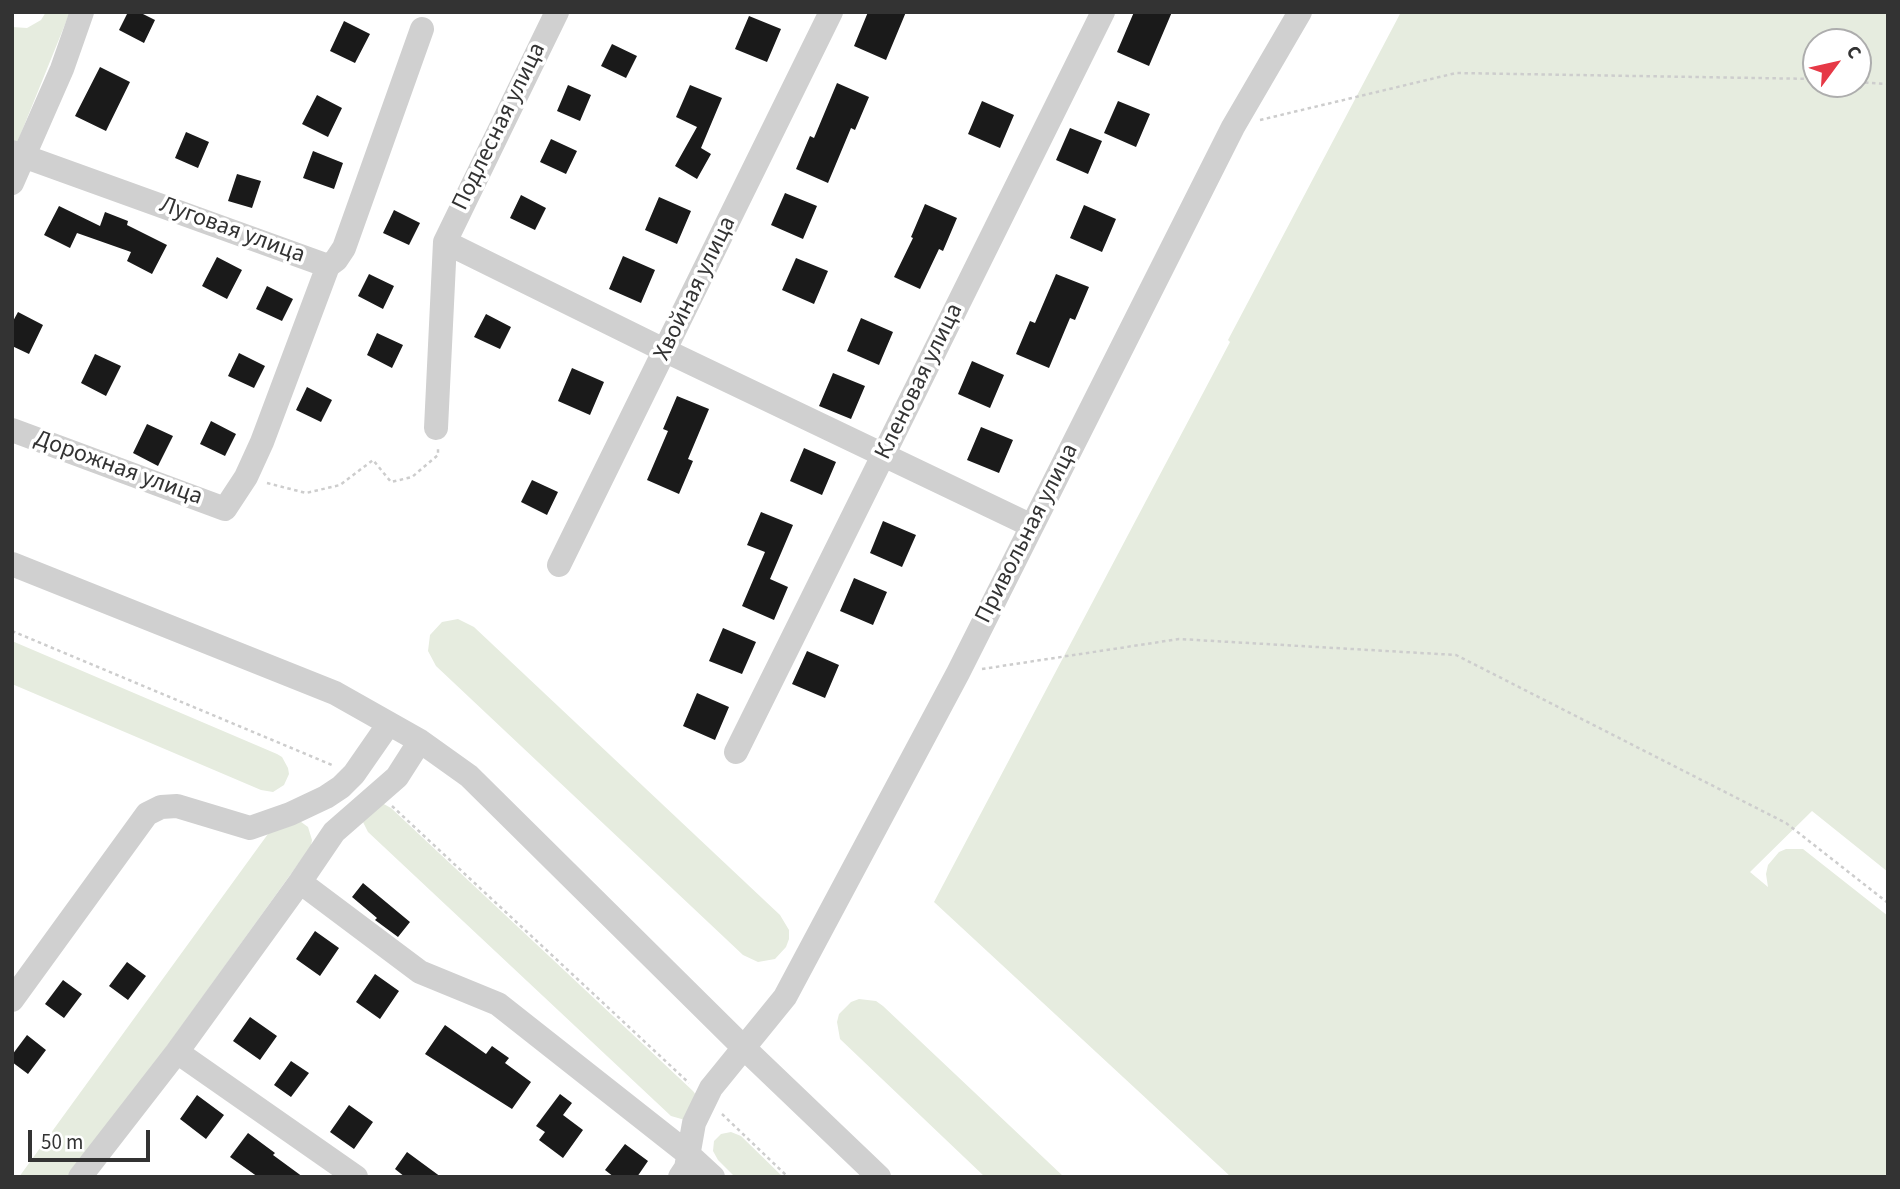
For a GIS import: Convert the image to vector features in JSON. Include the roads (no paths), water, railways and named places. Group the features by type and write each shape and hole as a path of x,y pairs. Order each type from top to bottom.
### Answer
{"street":[{"path":"12,183 18,154 62,69 82,12"},
{"name":"Подлесная улица","path":"445,242 557,12"},
{"name":"Хвойная улица","path":"559,565 831,12"},
{"name":"Кленовая улица","path":"736,752 1103,12"},
{"name":"Привольная улица","path":"680,1177 686,1168 694,1123 711,1088 785,997 958,673 1233,127 1300,12"},
{"name":"Луговая улица","path":"18,154 328,266 336,260 344,247 422,29"},
{"path":"436,428 445,242 666,352 1032,526"},
{"name":"Дорожная улица","path":"12,430 225,509 246,477 262,442 328,266"},
{"path":"12,564 335,693 420,741 469,776 743,1048 879,1177"},
{"path":"12,1000 146,814 161,807 177,806 250,828 290,814 326,797 354,775 388,725"},
{"path":"80,1177 177,1052 334,832 397,777 420,741"},
{"path":"300,882 420,972 498,1004 687,1153 713,1177"},
{"path":"177,1052 356,1177"}]}
